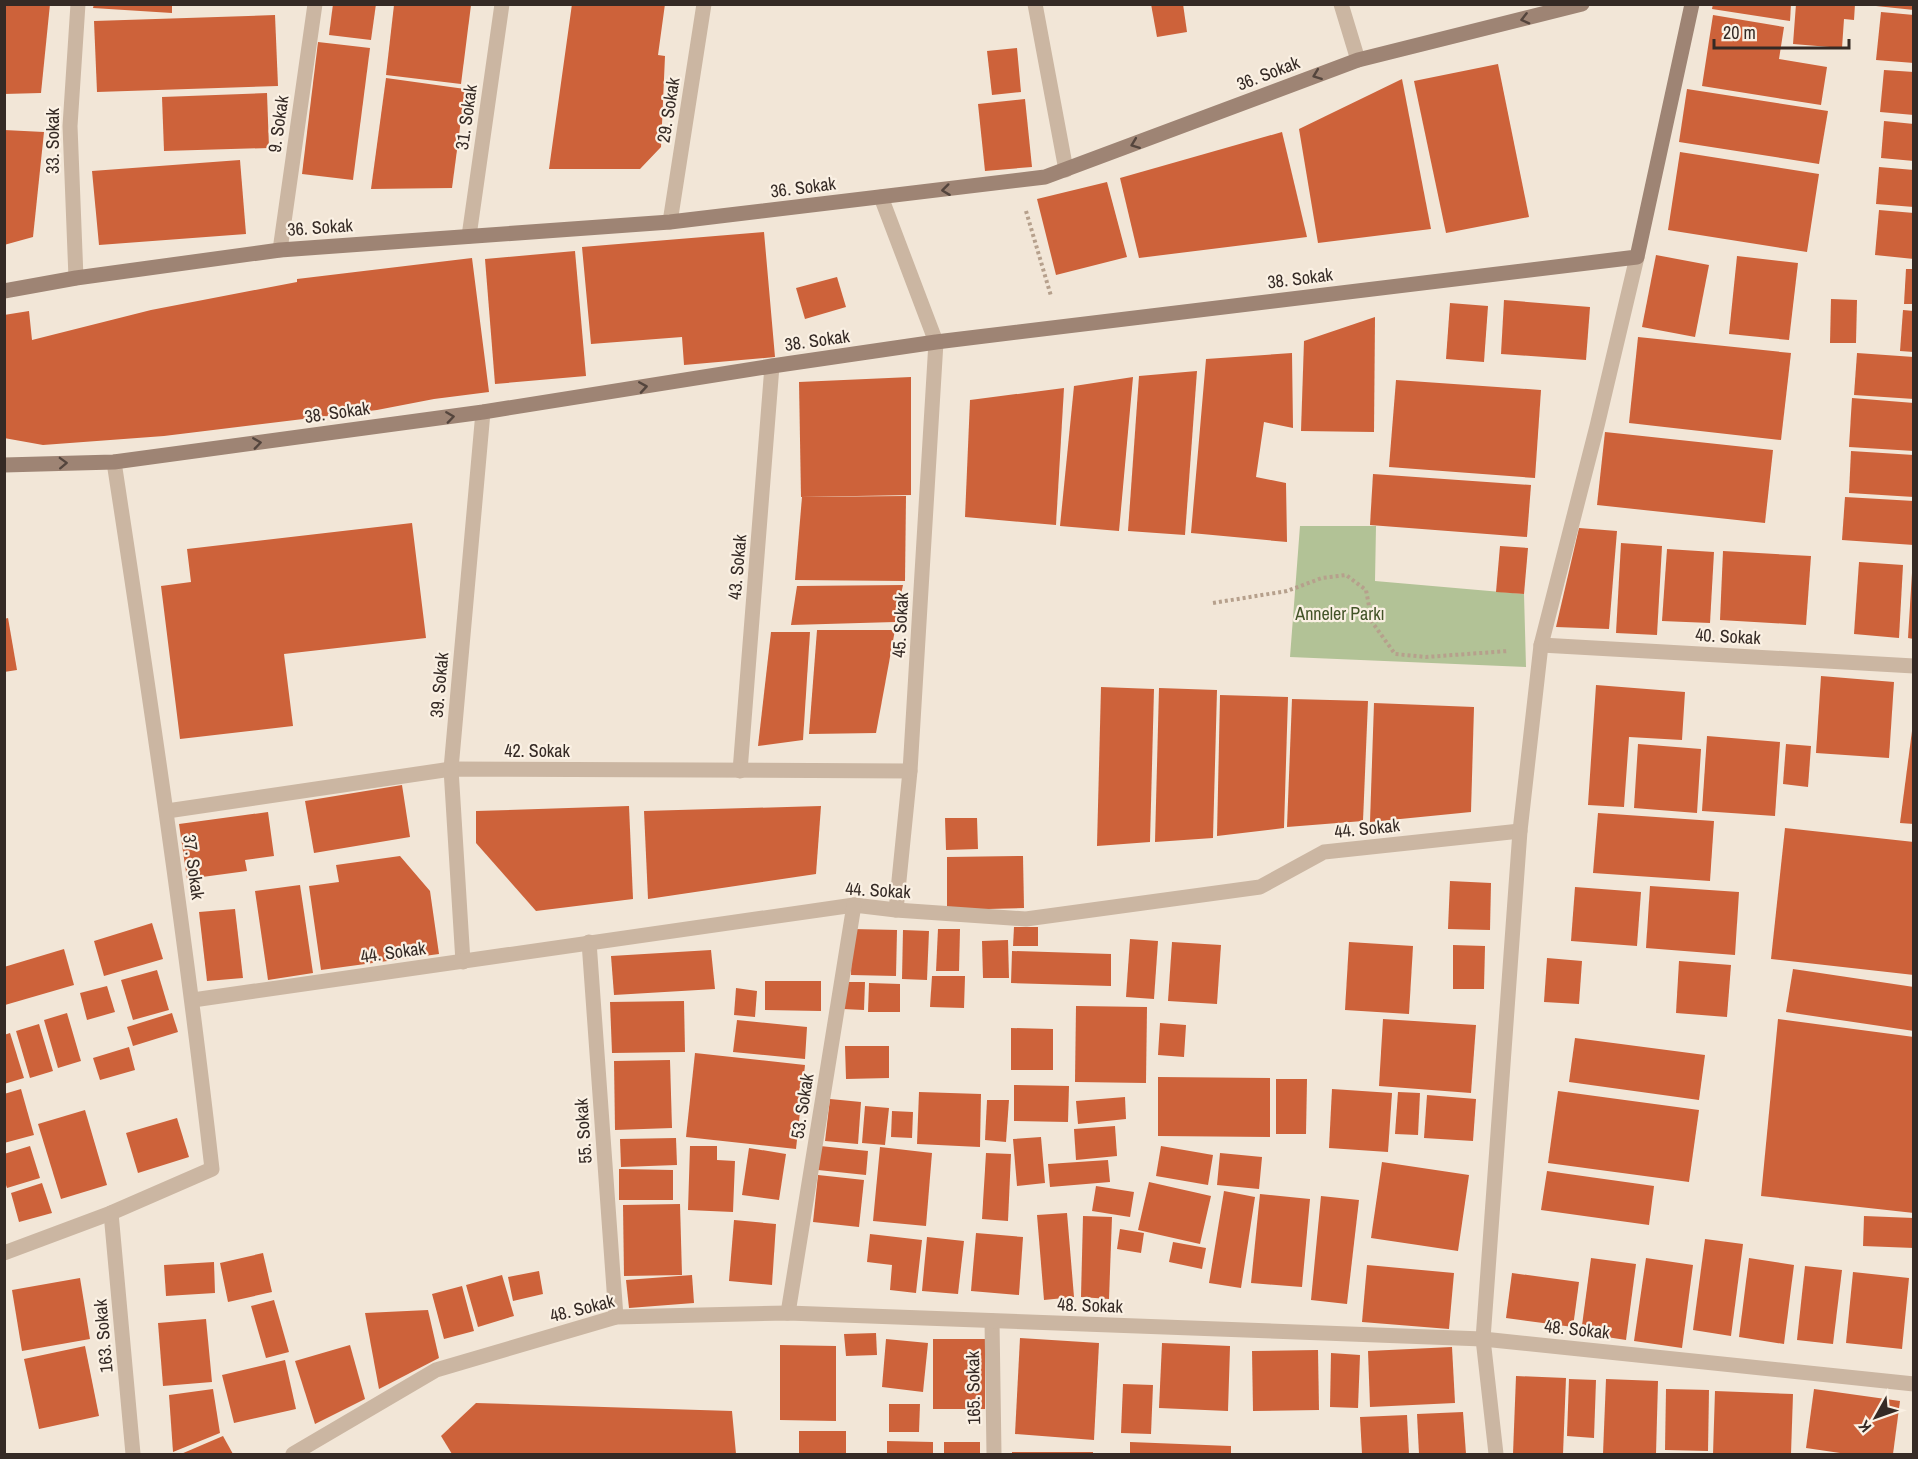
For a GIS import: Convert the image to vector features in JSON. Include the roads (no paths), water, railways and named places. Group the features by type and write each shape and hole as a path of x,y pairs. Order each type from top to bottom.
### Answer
{"main road":[{"name":"36. Sokak","path":"4,291 76,278 280,250 670,222 1045,177 1358,60 1582,4"},
{"path":"1637,257 1692,4"},
{"name":"38. Sokak","path":"4,465 114,462 483,412 936,342 1637,257"}],"street":[{"name":"33. Sokak","path":"76,278 70,126 78,4"},
{"name":"9. Sokak","path":"280,250 315,4"},
{"name":"31. Sokak","path":"469,236 502,4"},
{"name":"29. Sokak","path":"670,222 704,4"},
{"path":"1035,4 1066,170"},
{"path":"1341,4 1358,60"},
{"path":"881,197 936,342"},
{"path":"1496,1455 1484,1338 1520,831 1541,645 1637,257"},
{"name":"45. Sokak","path":"896,910 910,771 936,342"},
{"name":"43. Sokak","path":"740,771 772,366"},
{"name":"39. Sokak","path":"463,962 451,769 483,412"},
{"name":"37. Sokak","path":"111,1213 212,1169 193,1000 167,811 114,462"},
{"name":"40. Sokak","path":"1541,645 1914,666"},
{"name":"42. Sokak","path":"167,811 451,769 910,771"},
{"name":"44. Sokak","path":"193,1000 854,905 1026,919 1260,887 1324,852 1520,831"},
{"name":"53. Sokak","path":"788,1313 854,905"},
{"name":"55. Sokak","path":"589,942 616,1317"},
{"path":"4,1253 111,1213"},
{"name":"163. Sokak","path":"111,1213 133,1455"},
{"name":"48. Sokak","path":"293,1455 436,1370 616,1317 788,1313 1484,1338 1914,1384"},
{"name":"165. Sokak","path":"992,1321 994,1455"}],"park label":[{"name":"Anneler Parkı","path":"1340,613"}]}
